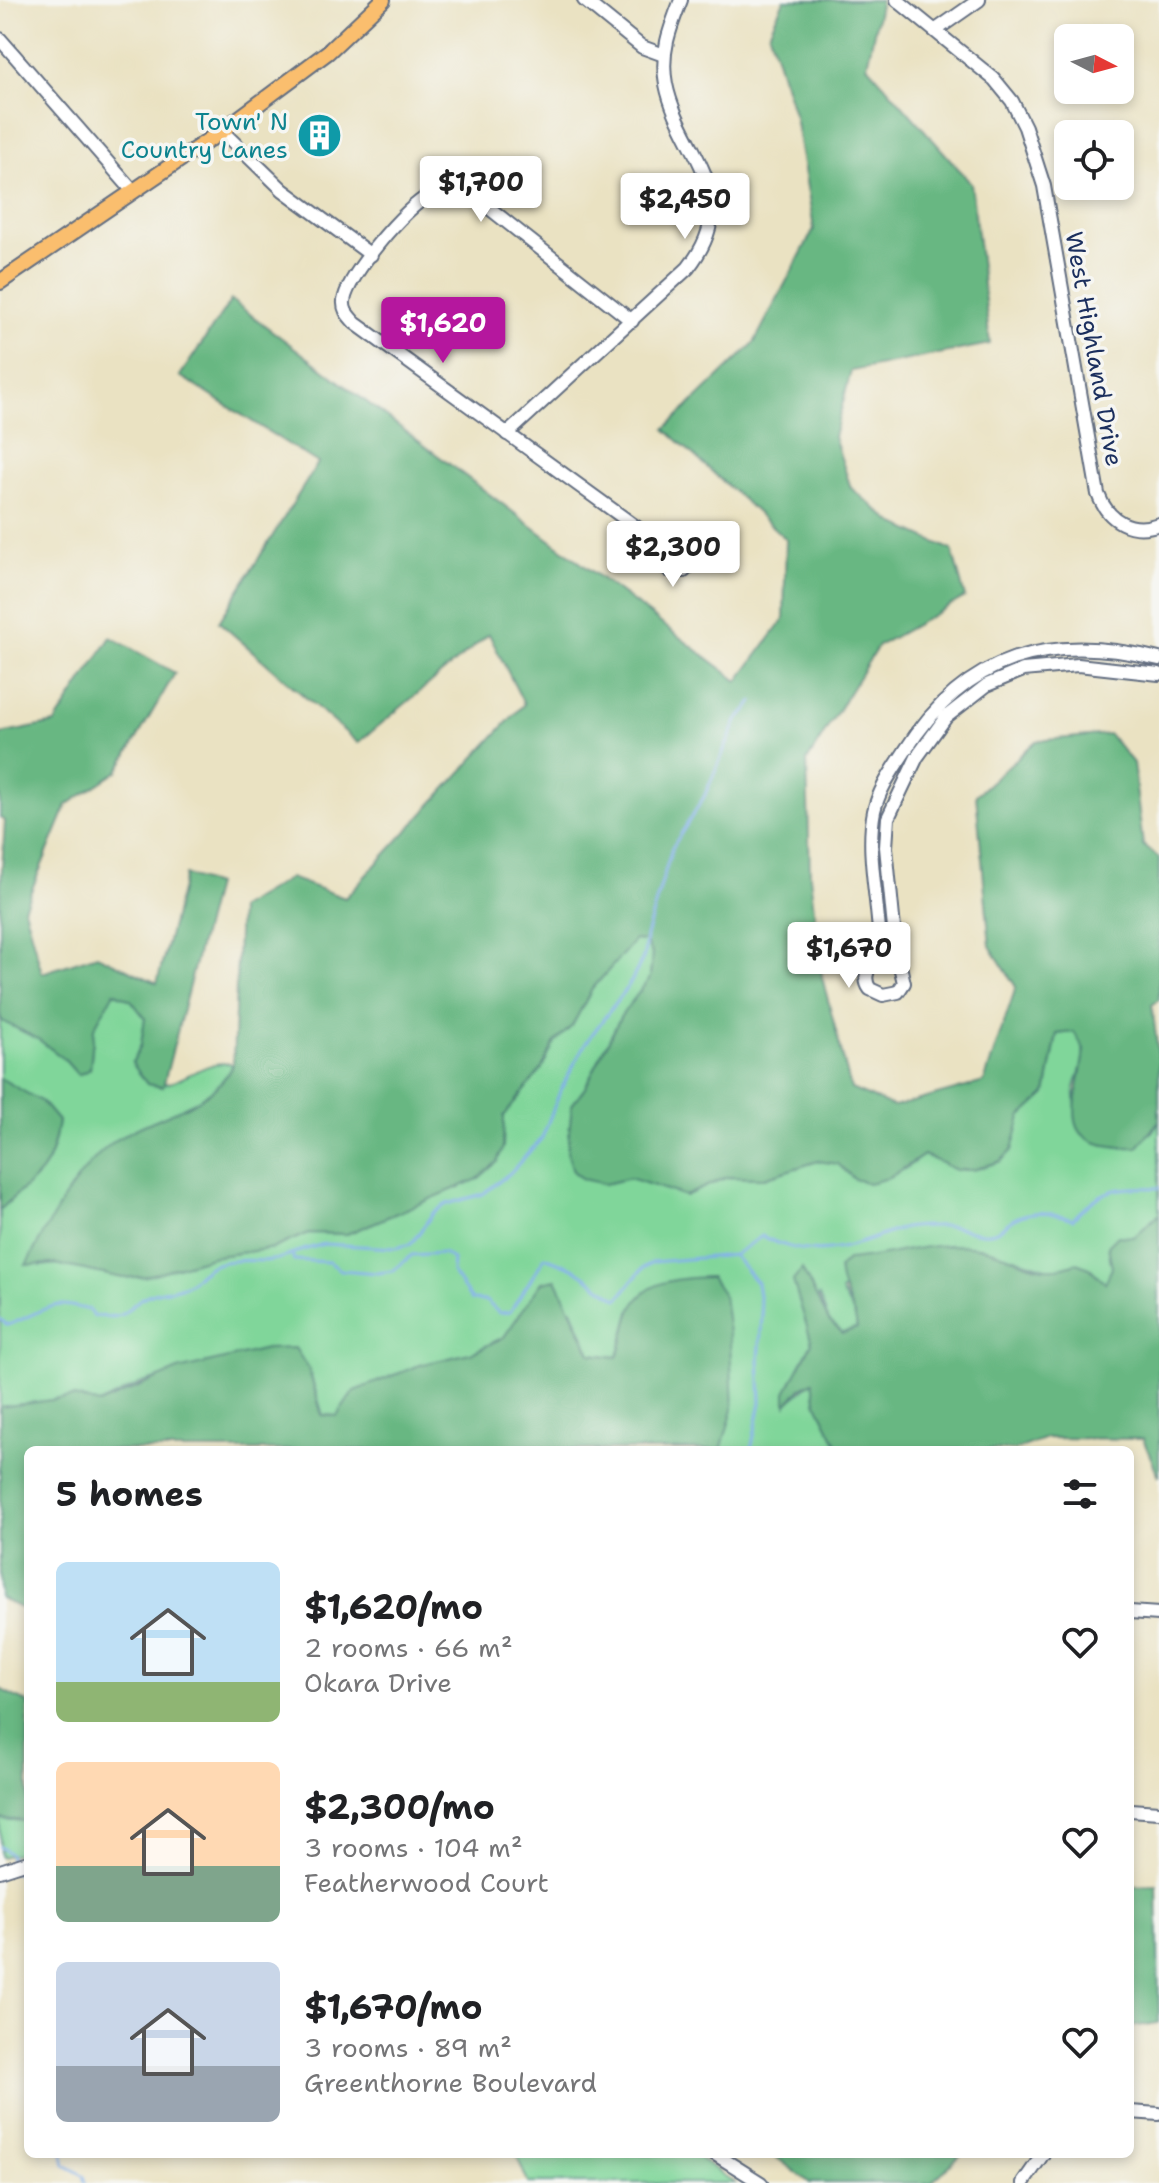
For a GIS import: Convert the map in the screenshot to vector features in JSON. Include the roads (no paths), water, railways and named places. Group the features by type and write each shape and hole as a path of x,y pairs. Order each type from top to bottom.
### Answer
{"main road":[{"path":"0,282 222,131 328,52 383,0"}],"street":[{"path":"584,0 642,47 664,55"},
{"path":"507,434 632,321 697,255 710,216 709,188 696,151 668,92 664,55 667,32 681,0"},
{"name":"West Highland Drive","path":"897,0 994,79 1012,101 1034,150 1044,186 1088,448 1102,506 1114,520 1126,525 1143,527 1159,524"},
{"path":"936,30 979,0"},
{"path":"0,39 132,190"},
{"path":"222,131 283,190 371,255"},
{"path":"632,321 484,204 460,192 442,192 422,200 352,278 344,301 347,314 358,325 661,545"},
{"path":"912,753 892,805 886,831 896,949 904,976 902,988 889,995 870,989 865,980 879,943 872,859 875,807 912,753 957,707 1004,669 1034,652 1055,650 1159,659"},
{"path":"1141,670 1143,656"},
{"path":"1004,669 1064,665 1159,674"},
{"path":"872,859 887,857"},
{"path":"1134,1612 1159,1614"},
{"path":"1134,1810 1159,1812"},
{"path":"0,1871 24,1863"},
{"path":"1134,2112 1159,2114"},
{"path":"721,2158 761,2183"},
{"path":"1023,2183 1040,2158"}],"waterway":[{"path":"293,1253 324,1244 395,1248 411,1244 434,1212 447,1204 483,1194 510,1173 542,1138 561,1089 585,1044 631,982 644,956 646,936 672,848 704,797 737,721 753,702"},
{"path":"0,1319 7,1325 49,1307 63,1305 89,1309 94,1316 116,1316 148,1295 184,1286 215,1264 273,1260 292,1254 294,1260 329,1262 341,1270 378,1273 392,1271 412,1255 443,1253 453,1259 452,1272 472,1300 486,1301 499,1313 510,1312 545,1257 573,1268 618,1299 643,1268 653,1262 734,1255 762,1236 798,1249 814,1251 846,1247 915,1227 952,1226 988,1233 1029,1214 1051,1213 1073,1219 1093,1201 1111,1191 1159,1188"},
{"path":"734,1256 757,1283 762,1315 759,1360 761,1402 752,1446"},
{"path":"0,1847 10,1854 10,1863"},
{"path":"11,1871 24,1877"},
{"path":"64,2158 65,2165 83,2175 85,2183"}],"place":[{"name":"Town' N Country Lanes","path":"319,136"}]}
